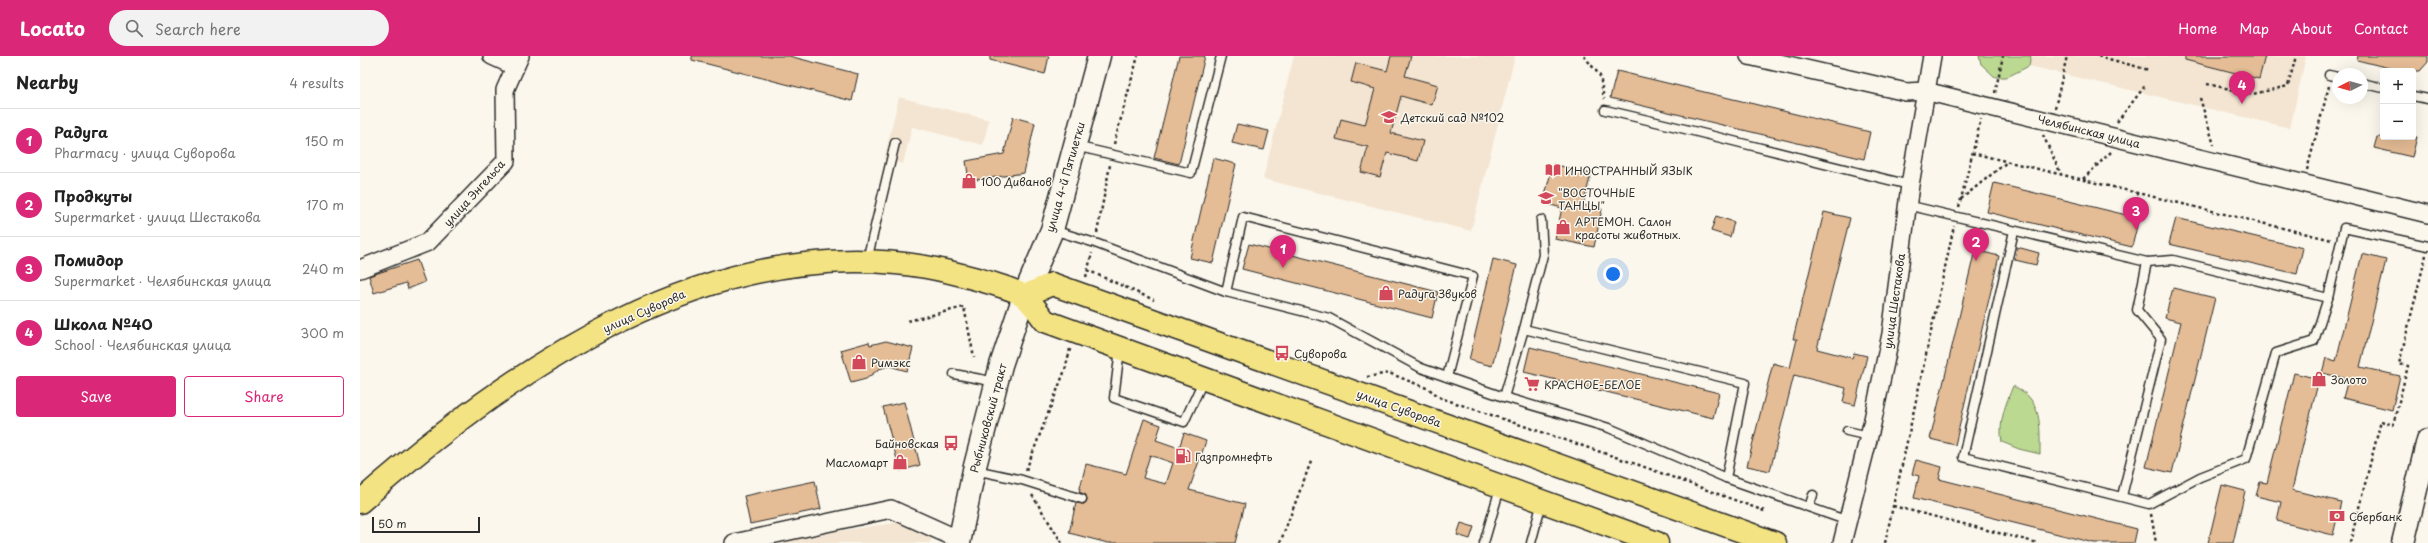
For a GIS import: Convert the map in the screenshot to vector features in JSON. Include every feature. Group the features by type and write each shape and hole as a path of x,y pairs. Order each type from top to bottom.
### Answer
{"main road":[{"name":"улица Суворова","path":"360,502 392,474 495,394 596,333 677,294 748,274 808,263 867,260 908,264 953,271 1024,296 1052,284 1775,543"},
{"path":"1024,296 1045,321 1657,543"}],"street":[{"path":"492,56 517,61"},
{"name":"улица 4-й Пятилетки","path":"1024,296 1052,230 1099,56"},
{"name":"Челябинская улица","path":"1749,56 1906,92 1926,91 2428,214"},
{"name":"улица Шестакова","path":"1842,543 1869,436 1891,334 1907,205 1932,56"},
{"name":"улица Энгельса","path":"360,269 428,242 506,160 505,90 517,61"},
{"name":"Рыбниковский тракт","path":"959,541 974,470 997,382 1024,296"},
{"path":"2403,543 2428,440"},
{"path":"734,543 892,509 959,541"}],"lane":[{"path":"1074,146 1191,173 1221,56"},
{"path":"2368,84 2380,87"},
{"path":"2416,97 2428,99"},
{"path":"1605,110 1714,134 1820,164 1910,185"},
{"path":"867,260 896,143"},
{"path":"1907,205 2147,262 2173,260 2328,298"},
{"path":"1226,292 1243,217 1473,276 1447,377"},
{"path":"1504,397 1524,329 1543,254 1542,220"},
{"path":"2014,231 1962,457 2149,504 2200,477 2246,459 2276,353 2314,341 2328,298 2344,228 2428,246"},
{"path":"1052,230 1095,243 1226,292 1330,318 1421,368 1504,397 1610,428 1726,478 1848,521"},
{"path":"2122,496 2161,339 2137,310 2147,262"},
{"path":"1524,329 1744,383 1726,478"},
{"path":"1120,348 1114,398 1184,422 1204,378"},
{"path":"954,374 997,382"},
{"path":"1847,431 1869,436"},
{"path":"974,470 1022,480 1082,499"},
{"path":"1484,543 1501,487"},
{"path":"1809,507 1813,494"},
{"path":"1531,543 1542,501"}],"path":[{"path":"1081,294 1095,243 1112,155 1138,56"},
{"path":"1584,56 1600,76 1605,110"},
{"path":"1885,543 1960,200 1972,153 2003,56"},
{"path":"2052,122 2067,56"},
{"path":"2098,56 2149,70"},
{"path":"2207,84 2253,94 2288,86 2296,56"},
{"path":"2304,184 2332,80"},
{"path":"2106,135 2145,86"},
{"path":"2200,98 2220,163"},
{"path":"2035,118 2061,174"},
{"path":"2083,180 2123,139"},
{"path":"1972,153 2341,242"},
{"path":"1960,200 2008,162"},
{"path":"2350,543 2381,421 2393,425 2408,366 2399,364 2428,246"},
{"path":"908,321 964,307 974,357"},
{"path":"1062,543 1022,480 1064,370 1074,332"},
{"path":"1360,375 1367,378 1389,373 1429,389 1441,398 1638,465 1767,512"},
{"path":"1280,543 1312,458"},
{"path":"2149,504 2156,543"},
{"path":"1893,506 2038,543"}],"shaded area":[{"name":"Детский сад №102","path":"1294,56 1515,56 1471,231 1263,179"},
{"path":"2031,56 2306,56 2290,128 2029,66"},
{"path":"899,97 989,120 983,145 912,127 903,164 884,159"},
{"path":"937,517 930,543 779,543 845,530"}],"green space":[{"path":"1979,56 2031,56 2029,66 2007,77 1995,77 1981,64"},
{"path":"2013,386 2030,398 2035,406 2038,414 2040,433 2040,454 2019,449 2002,442 2002,420 2005,406"}],"building":[{"path":"692,56 789,56 858,74 852,101 692,60"},
{"path":"990,56 1049,56 1045,74 990,60"},
{"path":"1179,56 1205,56 1179,164 1154,158"},
{"path":"1391,56 1411,56 1405,76 1438,85 1432,105 1401,96 1391,133 1423,141 1418,161 1387,153 1380,177 1361,172 1368,147 1336,139 1341,119 1365,125 1375,89 1351,82 1356,63 1387,71"},
{"path":"2185,56 2265,56 2259,79 2185,60"},
{"path":"2358,56 2428,56 2428,62 2420,71 2416,71 2416,68 2389,68 2357,60"},
{"path":"1617,71 1870,132 1864,159 1610,98"},
{"path":"1013,117 1035,123 1024,173 969,181 966,161 1004,154"},
{"path":"1237,124 1269,131 1264,150 1232,143"},
{"path":"2377,137 2380,137 2380,140 2416,140 2417,137 2412,157 2374,148"},
{"path":"1213,158 1236,164 1213,263 1190,258"},
{"path":"1553,164 1591,174 1583,205 1602,209 1594,247 1555,239 1562,208 1543,203"},
{"path":"1994,183 2139,218 2132,247 1987,212"},
{"path":"1824,212 1850,218 1817,349 1852,358 1854,353 1867,356 1855,405 1843,402 1846,388 1794,375 1770,471 1747,466 1773,363 1790,368 1797,339 1793,339"},
{"path":"1716,216 1734,222 1730,237 1711,231"},
{"path":"2176,218 2303,248 2297,274 2169,244"},
{"path":"1249,244 1438,292 1432,318 1242,269"},
{"path":"2017,247 2039,253 2036,265 2015,260"},
{"path":"1975,250 1999,256 1955,445 1930,439"},
{"path":"2362,254 2386,260 2360,367 2400,376 2392,410 2343,398 2348,379 2322,373 2326,358 2336,361"},
{"path":"1493,259 1517,265 1492,366 1469,360"},
{"path":"417,260 425,282 408,289 406,283 374,293 369,276"},
{"path":"2173,288 2215,298 2172,473 2146,467 2181,322 2165,318"},
{"path":"886,341 913,348 907,371 889,366 879,369 866,379 851,383 841,350 869,342 870,345"},
{"path":"1530,347 1719,393 1713,418 1524,372"},
{"path":"2294,373 2319,379 2292,490 2341,502 2333,535 2277,521 2281,502 2256,496 2260,482 2267,483"},
{"path":"904,402 920,465 900,471 883,407"},
{"path":"1144,419 1161,425 1156,440 1179,448 1184,433 1206,441 1189,490 1245,504 1235,543 1108,543 1069,533 1076,503 1084,504 1087,500 1086,495 1079,492 1086,464 1126,474","holes":["1150,455 1173,463 1166,484 1143,478"]},
{"path":"1916,460 1942,467 1939,479 2137,529 2134,543 2094,543 1914,498 1919,476 1912,474"},
{"path":"815,481 821,509 750,524 744,496"},
{"path":"2222,485 2245,491 2233,543 2208,543"},
{"path":"1461,523 1474,527 1470,539 1457,535"}],"place":[{"name":"Школа №40","path":"2242,104"},
{"name":"Детский сад №102","path":"1389,117"},
{"name":"ИНОСТРАННЫЙ ЯЗЫК","path":"1553,170"},
{"name":"100 Диванов","path":"969,181"},
{"name":"\"ВОСТОЧНЫЕ ТАНЦЫ\"","path":"1546,198"},
{"name":"АРТЕМОН. Салон красоты животных.","path":"1563,227"},
{"name":"Помидор","path":"2136,230"},
{"name":"Продкуты","path":"1976,261"},
{"name":"Радуга","path":"1283,268"},
{"name":"Радуга Звуков","path":"1386,293"},
{"name":"Суворова","path":"1282,353"},
{"name":"Римэкс","path":"859,362"},
{"name":"Золото","path":"2319,379"},
{"name":"КРАСНОЕ-БЕЛОЕ","path":"1532,384"},
{"name":"Байновская","path":"951,443"},
{"name":"Газпромнефть","path":"1183,456"},
{"name":"Масломарт","path":"900,462"},
{"name":"Сбербанк","path":"2337,516"}]}
